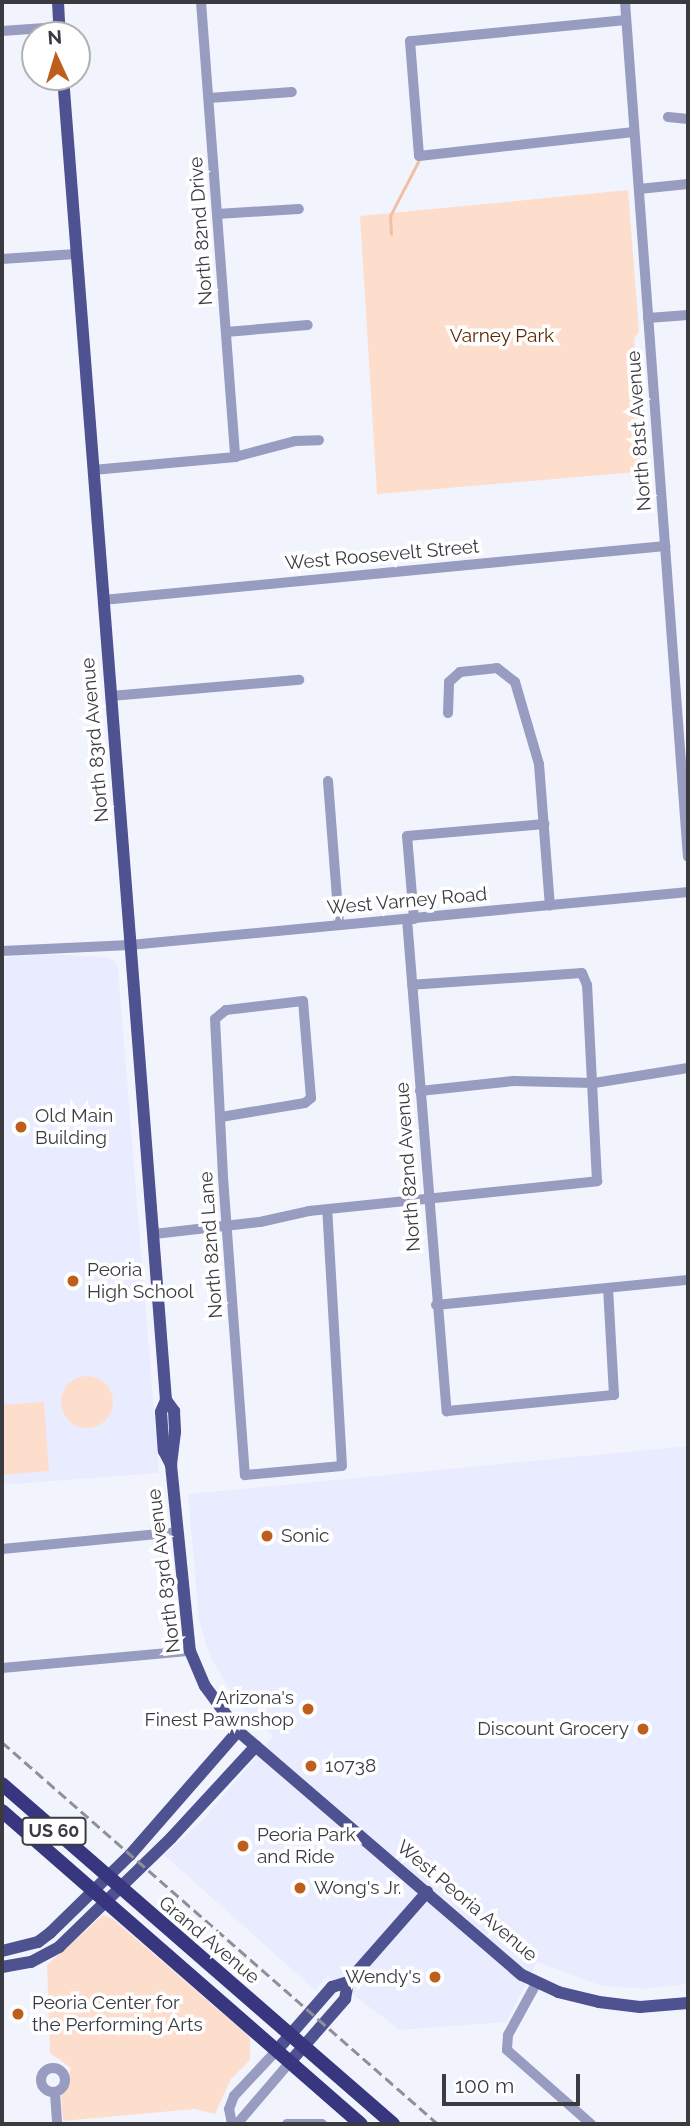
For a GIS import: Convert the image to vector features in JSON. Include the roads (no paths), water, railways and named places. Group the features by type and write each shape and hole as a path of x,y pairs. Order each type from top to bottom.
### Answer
{"highway":[{"name":"Grand Avenue","path":"2,1784 118,1889 304,2045 393,2124"},
{"name":"Grand Avenue","path":"2,1811 361,2124"}],"main road":[{"path":"58,2 59,21"},
{"name":"North 83rd Avenue","path":"64,91 154,1234 166,1400 161,1422 164,1451 171,1465 190,1651 205,1686 247,1739"},
{"path":"2,1951 44,1937 247,1739"},
{"path":"2,1967 44,1957 106,1901 247,1739"},
{"name":"West Peoria Avenue","path":"247,1739 522,1975 572,1996 628,2007 688,2003"},
{"path":"290,2062 345,1999 348,1982 427,1892"},
{"path":"276,2050 332,1987 348,1982"}],"street":[{"name":"North 82nd Drive","path":"201,2 235,457"},
{"name":"North 81st Avenue","path":"625,2 688,857"},
{"path":"626,20 410,41 419,156 634,132"},
{"path":"2,32 21,32"},
{"path":"209,98 292,92"},
{"path":"668,117 688,119"},
{"path":"639,189 688,184"},
{"path":"218,214 299,209"},
{"path":"2,259 76,254"},
{"path":"648,318 688,315"},
{"path":"226,332 308,325"},
{"path":"93,470 235,457 296,441 319,440"},
{"name":"West Roosevelt Street","path":"103,600 665,546"},
{"path":"448,713 447,691 453,676 488,669 508,673 520,693 537,750 550,906"},
{"path":"111,696 299,680"},
{"path":"328,781 339,925"},
{"name":"North 82nd Avenue","path":"544,824 407,836 412,985 436,1305 447,1411 614,1395 608,1288"},
{"name":"West Varney Road","path":"2,951 130,945 688,892"},
{"path":"154,1234 226,1227 327,1209 597,1181 587,985 582,973 412,985"},
{"name":"North 82nd Lane","path":"221,1117 305,1103 311,1098 303,1001 217,1013 221,1117 226,1227 245,1475 342,1466 327,1209"},
{"path":"420,1091 514,1081 594,1083 688,1068"},
{"path":"436,1305 688,1280"},
{"path":"2,1549 177,1532"},
{"path":"2,1668 190,1651"},
{"path":"537,1982 507,2039 507,2050 591,2124"},
{"path":"276,2050 234,2096 229,2109 234,2124 290,2062"},
{"path":"55,2093 57,2124"},
{"path":"287,2124 322,2124"}],"waterway":[{"path":"391,234 390,216 418,162"}],"railway":[{"path":"2,1742 438,2124"}],"place":[{"name":"Old Main Building","path":"21,1127"},
{"name":"Peoria High School","path":"73,1281"},
{"name":"Sonic","path":"267,1536"},
{"name":"Arizona's Finest Pawnshop","path":"308,1709"},
{"name":"Discount Grocery","path":"643,1729"},
{"name":"10738","path":"311,1766"},
{"name":"Peoria Park and Ride","path":"243,1846"},
{"name":"Wong's Jr.","path":"300,1888"},
{"name":"Wendy's","path":"435,1977"},
{"name":"Peoria Center for the Performing Arts","path":"18,2014"}],"park label":[{"name":"Varney Park","path":"502,336"}]}
